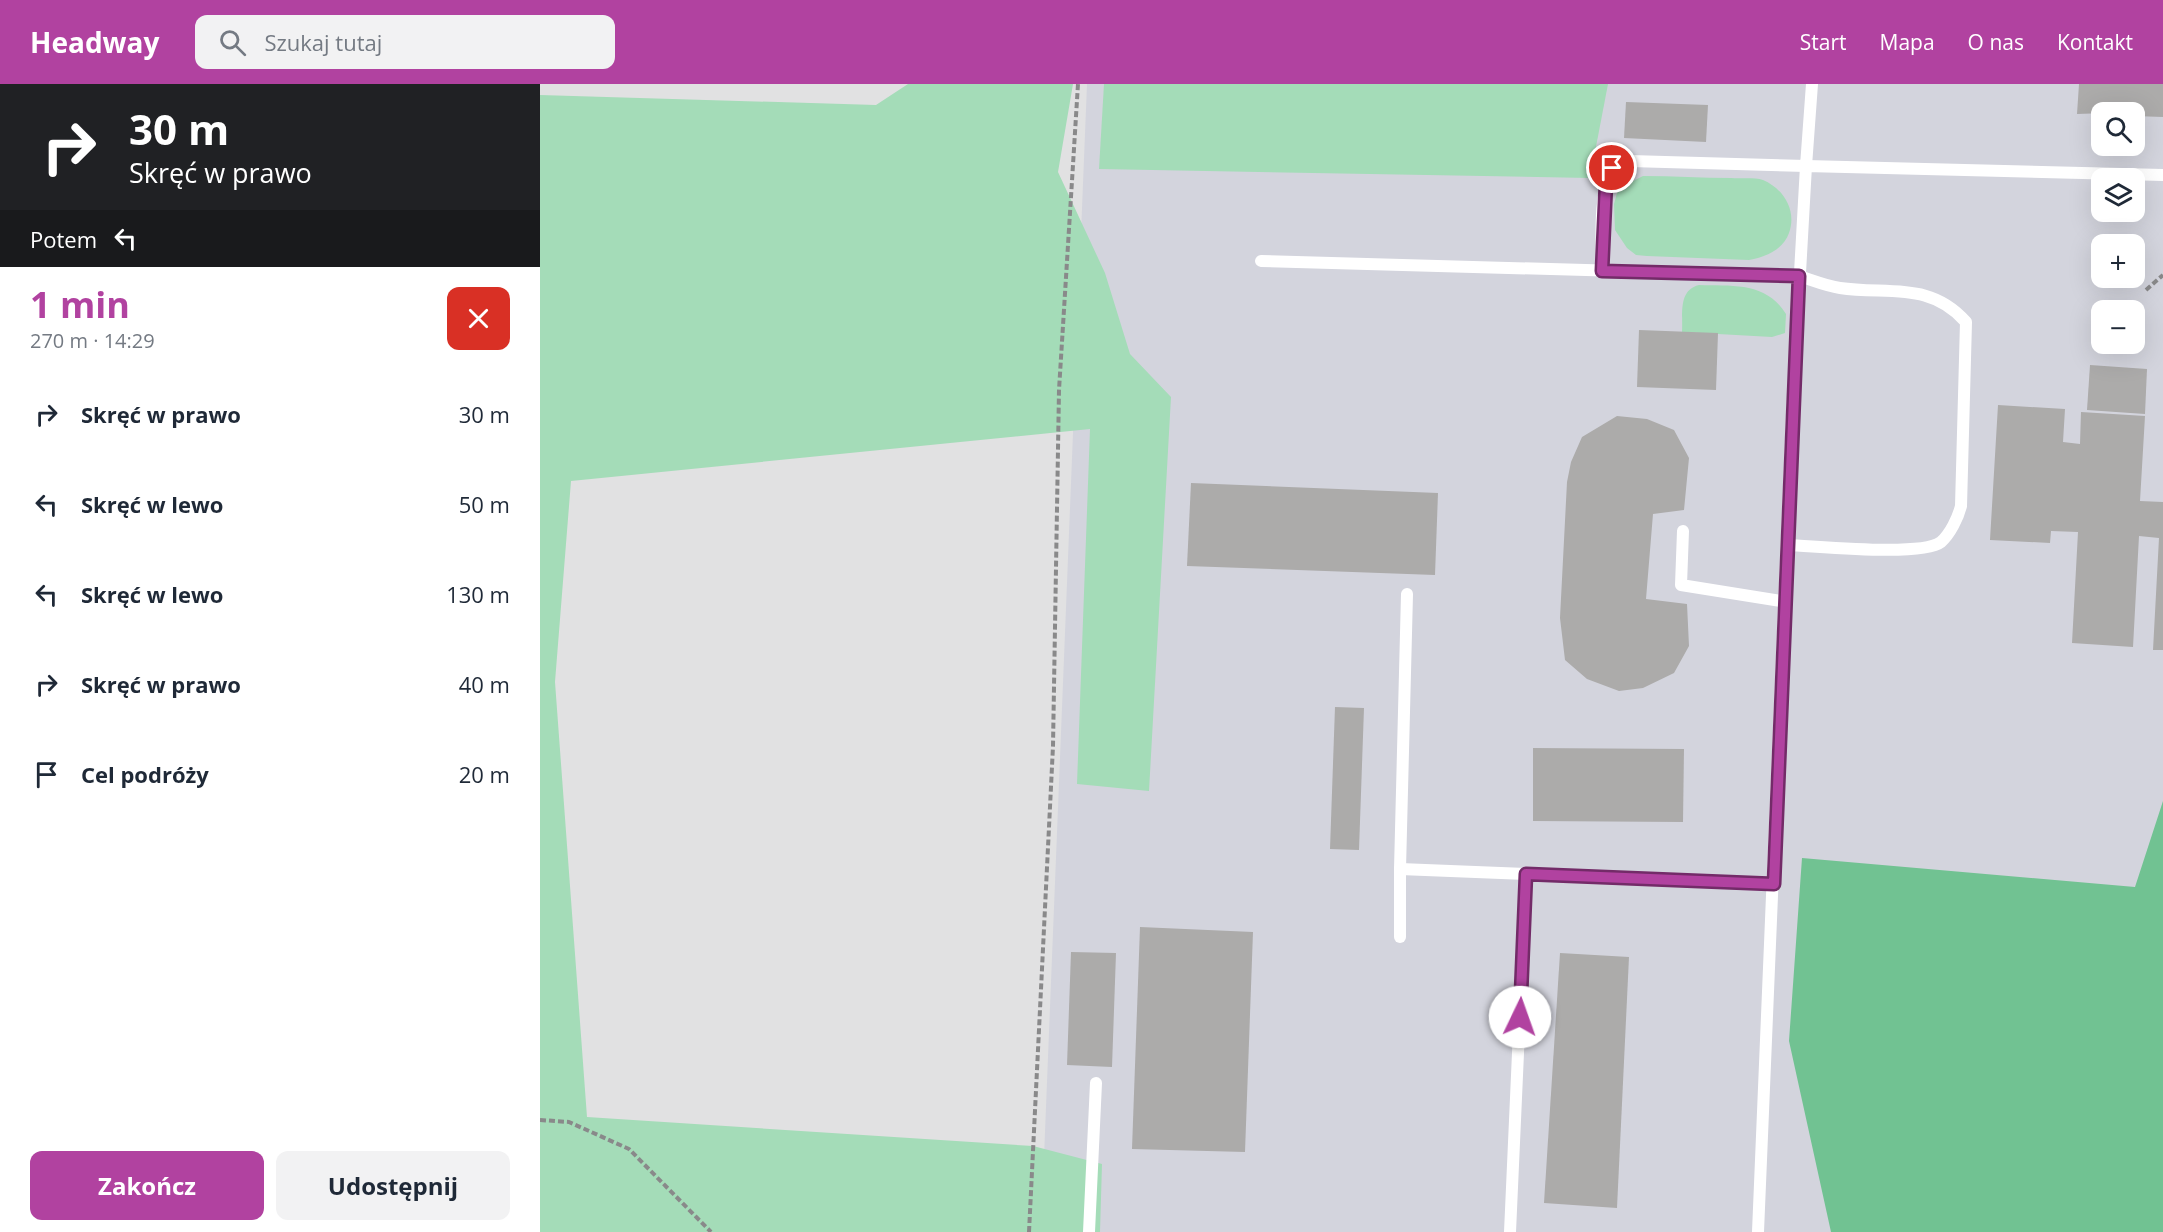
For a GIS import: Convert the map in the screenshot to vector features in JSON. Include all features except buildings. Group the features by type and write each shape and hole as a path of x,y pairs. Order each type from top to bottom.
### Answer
{"lane":[{"path":"1758,1232 1799,276 1806,204 1806,166 1812,84"},
{"path":"1602,271 1606,183 1612,168 1630,161 2163,175"},
{"path":"1261,261 1799,276 1838,288 1921,293 1941,300 1966,322 1961,506 1957,518 1940,543 1917,550 1788,545"},
{"path":"1683,531 1681,585 1786,602"},
{"path":"1400,937 1407,594"},
{"path":"1400,869 1774,884"},
{"path":"1510,1232 1526,874"},
{"path":"1089,1232 1096,1083"}],"path":[{"path":"1029,1232 1053,746 1059,390 1078,84"},
{"path":"2146,290 2163,275"},
{"path":"540,1120 568,1122 629,1149 711,1232"}],"shaded area":[{"path":"1087,84 2163,84 2163,1232 1041,1232"}],"green space":[{"path":"908,84 1073,84 1058,172 1105,273 1130,354 1171,397 1149,791 1077,784 1090,429 571,481 555,682 587,1117 1033,1146 1102,1164 1100,1232 540,1232 540,95 876,105"},
{"path":"1104,84 1608,84 1590,178 1099,169"},
{"path":"1643,176 1763,180 1777,189 1787,202 1791,217 1789,233 1773,252 1749,260 1636,255 1627,248 1615,230 1614,204 1617,193 1625,185"},
{"path":"1699,285 1737,286 1769,296 1786,314 1785,333 1772,337 1682,332 1685,297 1692,288"},
{"path":"2163,801 2163,1232 1831,1232 1789,1041 1802,858 2135,887"}],"route":[{"path":"1520,1017 1526,874 1774,884 1799,276 1602,271 1602,216 1606,183 1612,168"}]}
